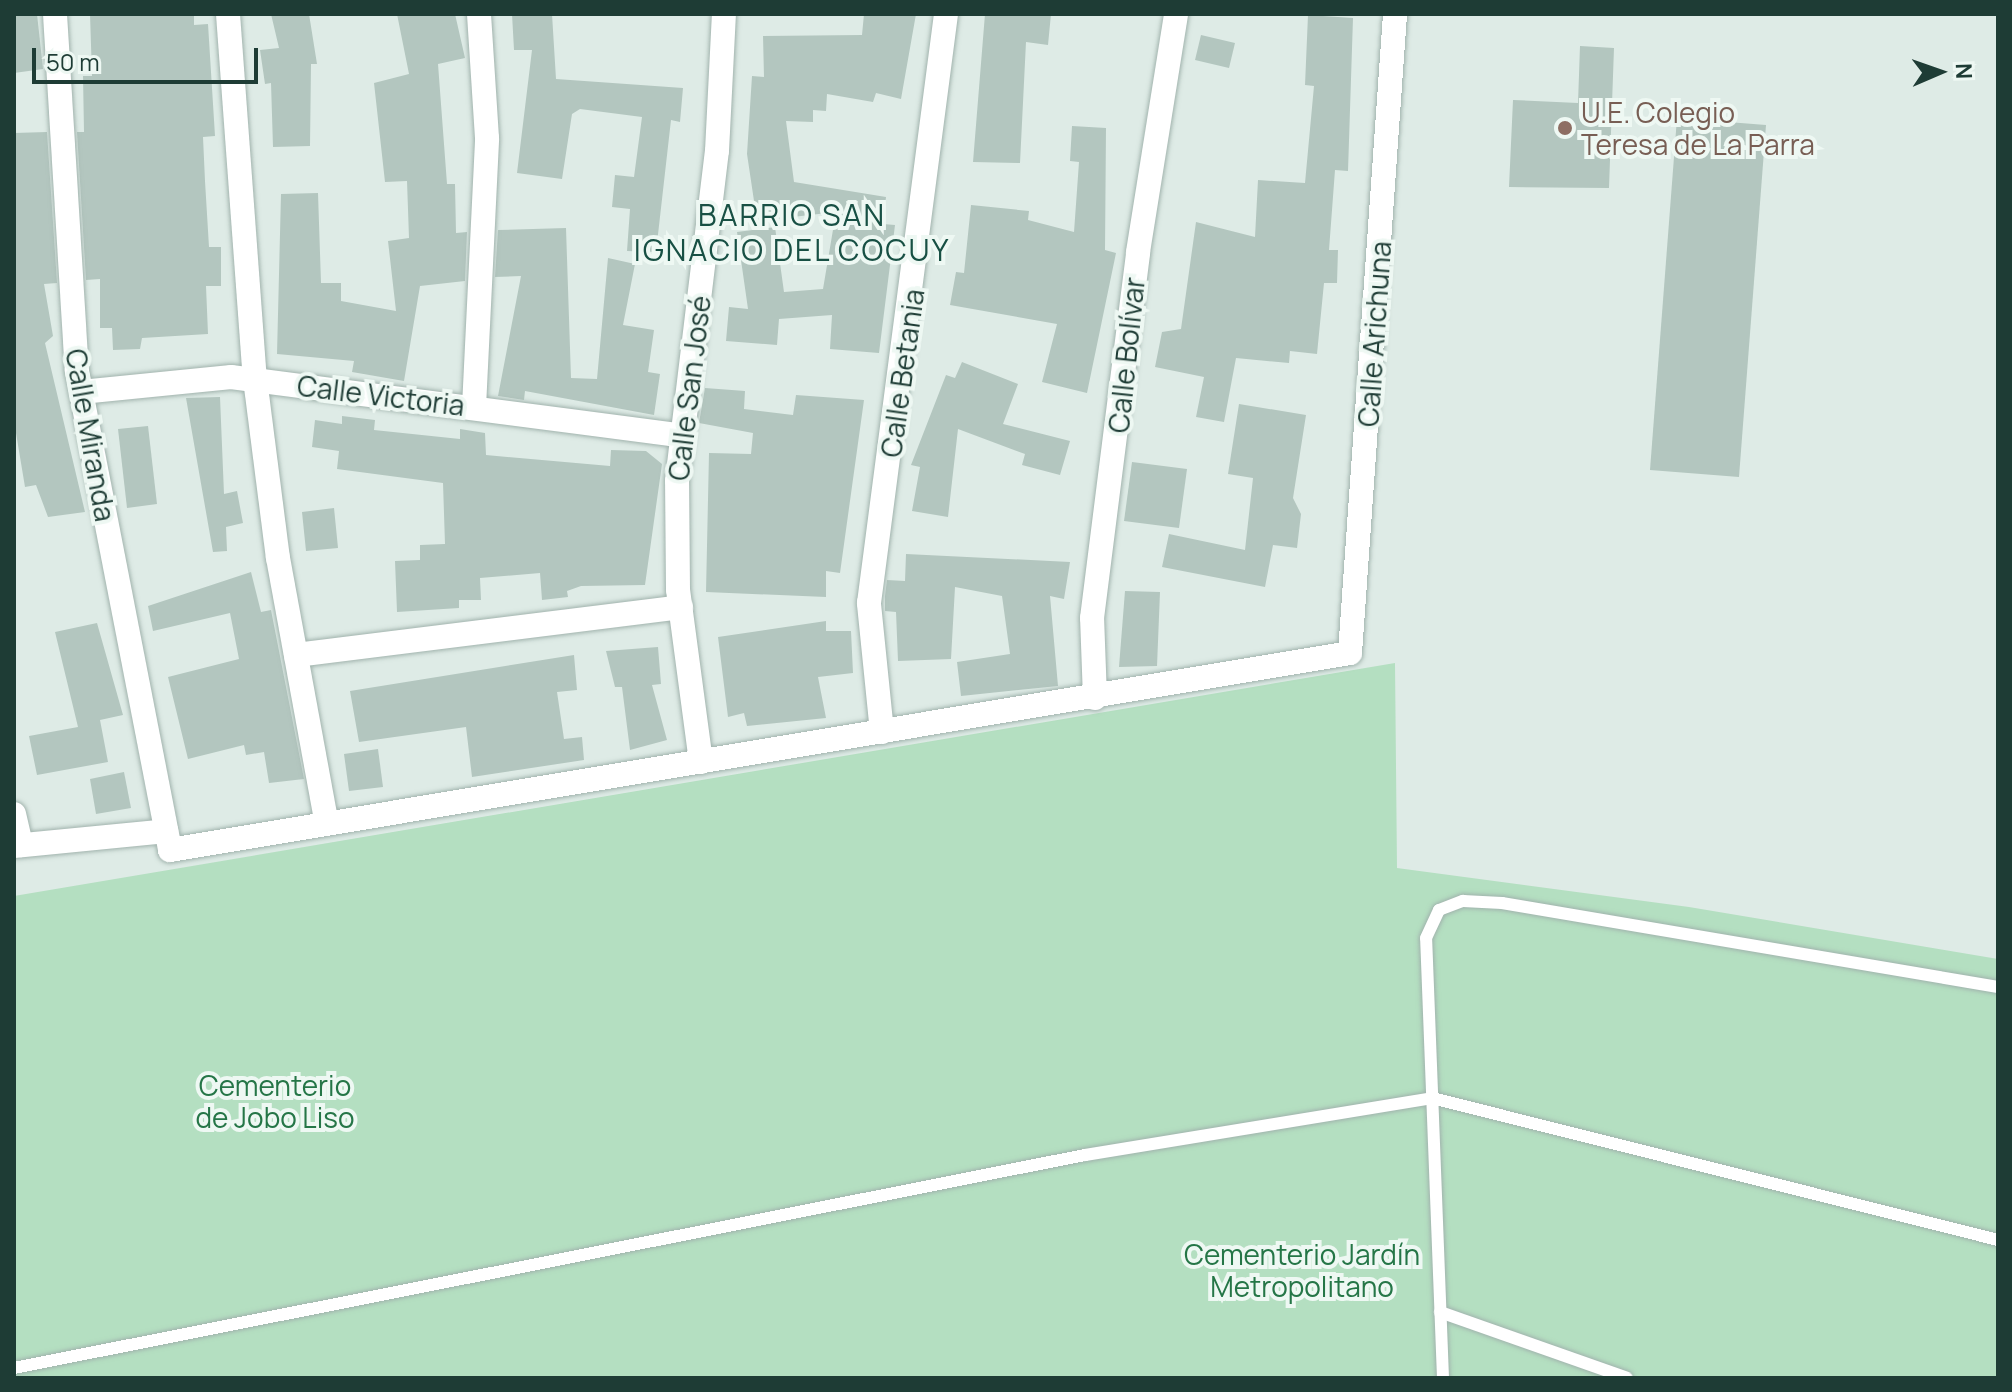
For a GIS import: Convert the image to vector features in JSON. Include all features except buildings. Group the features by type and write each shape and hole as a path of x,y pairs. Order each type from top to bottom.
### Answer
{"street":[{"name":"Calle Miranda","path":"55,14 81,392 168,840"},
{"path":"228,14 255,379 296,655 327,824"},
{"path":"474,407 487,186 479,14"},
{"name":"Calle San José","path":"701,762 681,607 680,435 717,151 724,14"},
{"name":"Calle Betania","path":"882,732 869,603 946,14"},
{"name":"Calle Bolívar","path":"1095,698 1092,618 1138,252 1176,14"},
{"name":"Calle Arichuna","path":"1095,698 1350,653 1395,14"},
{"name":"Calle Victoria","path":"81,392 199,376 255,379 680,435"},
{"path":"296,655 681,607"},
{"path":"14,814 18,845 168,840 327,824 1095,698"}],"lane":[{"path":"1443,1378 1428,923 1444,906 1463,901 1998,987"},
{"path":"14,1368 1085,1155 1432,1098 1998,1240"},
{"path":"1440,1312 1627,1378"}],"green space":[{"name":"Cementerio de Jobo Liso","path":"1395,663 1397,868 1689,907 1998,959 1998,1378 14,1378 14,896"}],"place":[{"name":"U.E. Colegio Teresa de La Parra","path":"1565,128"}],"district":[{"name":"BARRIO SAN IGNACIO DEL COCUY","path":"792,232"}],"park label":[{"name":"Cementerio Jardín Metropolitano","path":"1302,1270"}]}
